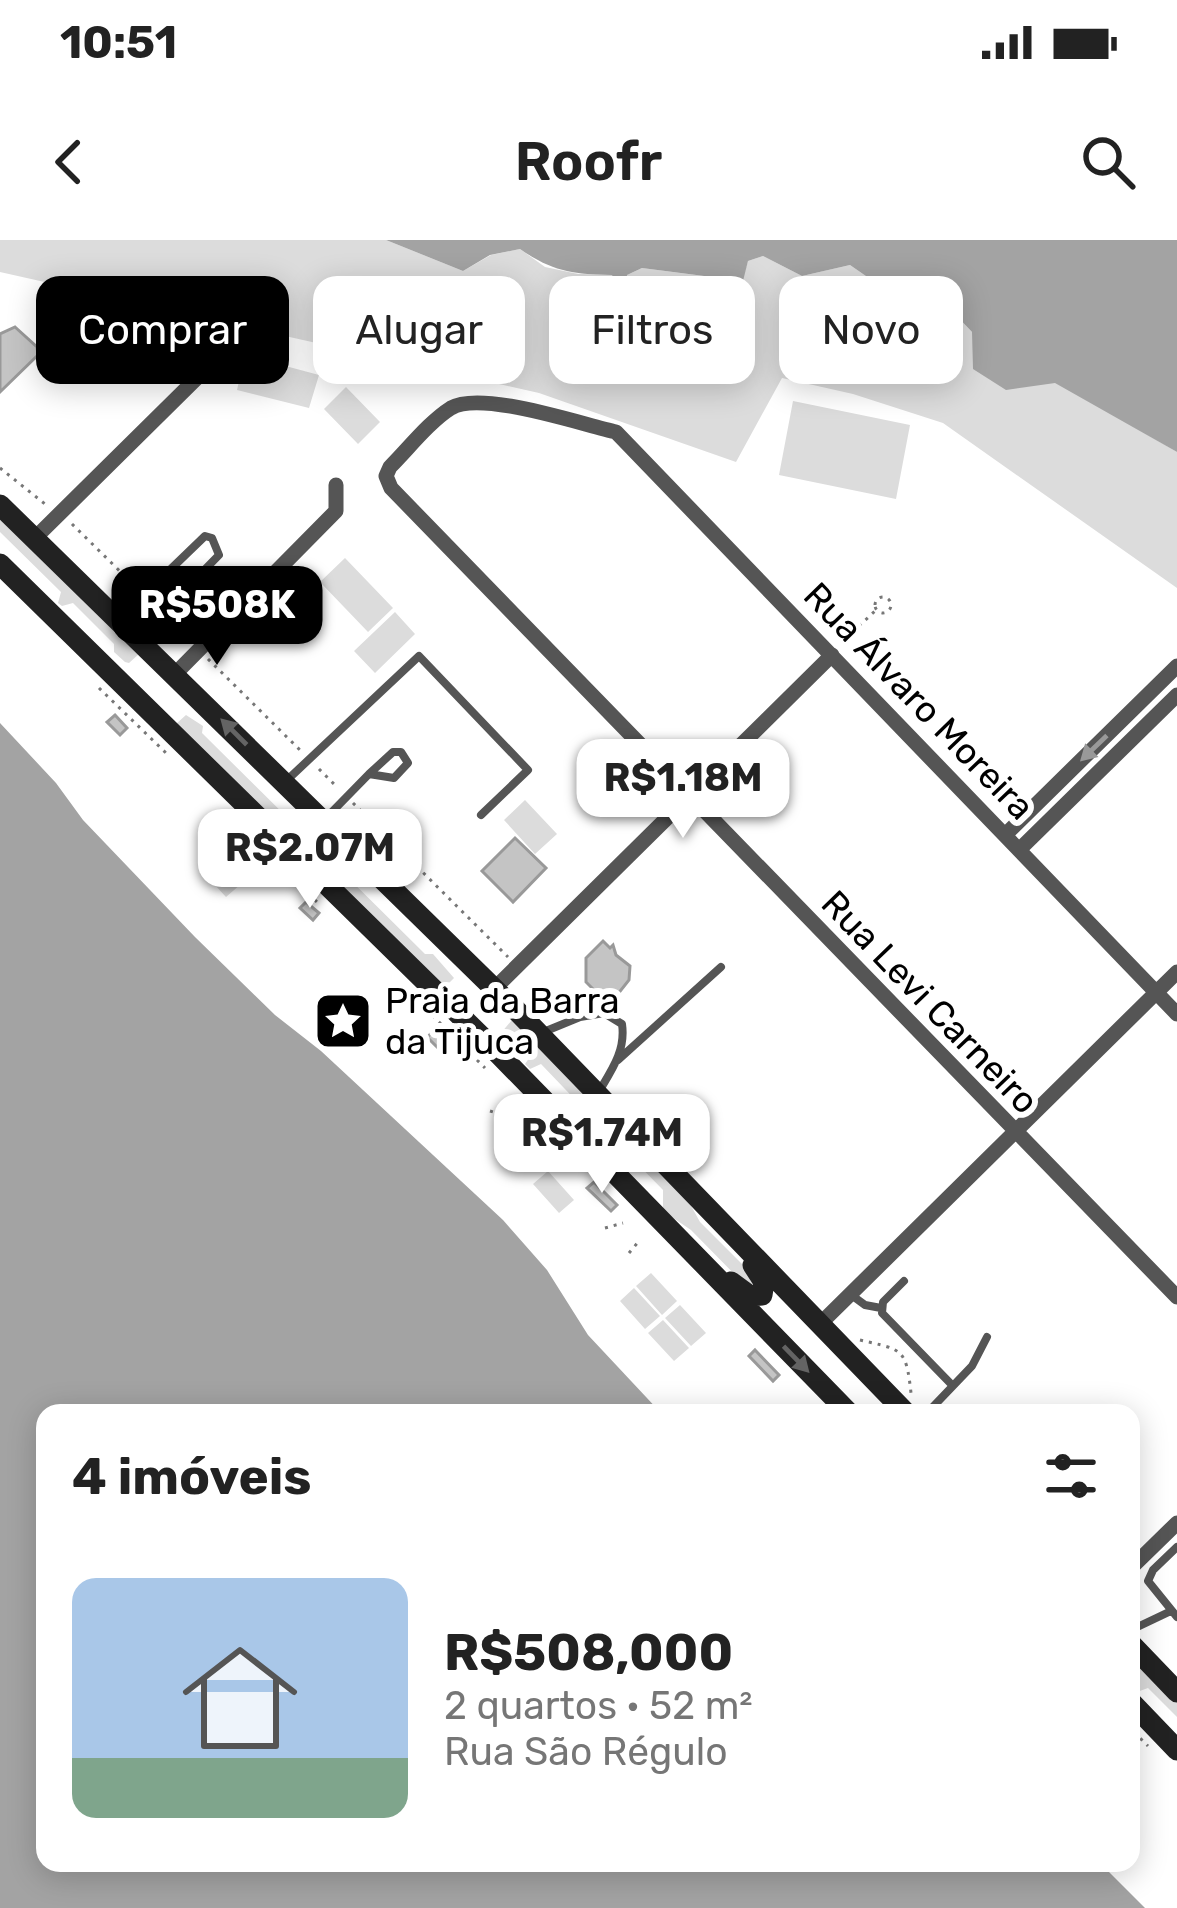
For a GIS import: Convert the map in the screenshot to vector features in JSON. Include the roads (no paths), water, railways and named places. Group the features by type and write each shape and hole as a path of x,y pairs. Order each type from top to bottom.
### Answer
{"main road":[{"path":"0,505 494,989 827,1332 907,1404"},
{"path":"0,564 468,1024 840,1404"},
{"path":"688,1249 750,1296 762,1295 764,1282 728,1228"},
{"path":"1140,1653 1177,1692"},
{"path":"1140,1711 1177,1750"}],"street":[{"path":"34,538 191,384"},
{"name":"Rua Levi Carneiro","path":"616,432 493,404 464,402 448,410 390,466 386,476 391,488 1177,1298"},
{"name":"Rua Álvaro Moreira","path":"616,432 1177,1014"},
{"path":"175,674 336,511 336,485"},
{"path":"494,989 832,655"},
{"path":"1006,834 1177,666"},
{"path":"1020,848 1177,695"},
{"path":"827,1332 850,1294 1177,972"},
{"path":"1140,1559 1177,1523"}],"lane":[{"path":"118,620 205,536 212,538 219,555 138,638"},
{"path":"284,783 419,656 528,770 482,815"},
{"path":"323,820 369,774 393,752 406,756 408,763 394,778 369,774"},
{"path":"617,1061 721,967"},
{"path":"538,1034 604,1012 622,1024 624,1037 617,1061 597,1094"},
{"path":"880,1309 904,1281"},
{"path":"850,1294 880,1309 953,1386"},
{"path":"936,1404 974,1363 986,1337"},
{"path":"1140,1627 1174,1614 1148,1581 1177,1547"}],"place":[{"name":"Praia da Barra da Tijuca","path":"343,1021"}]}
